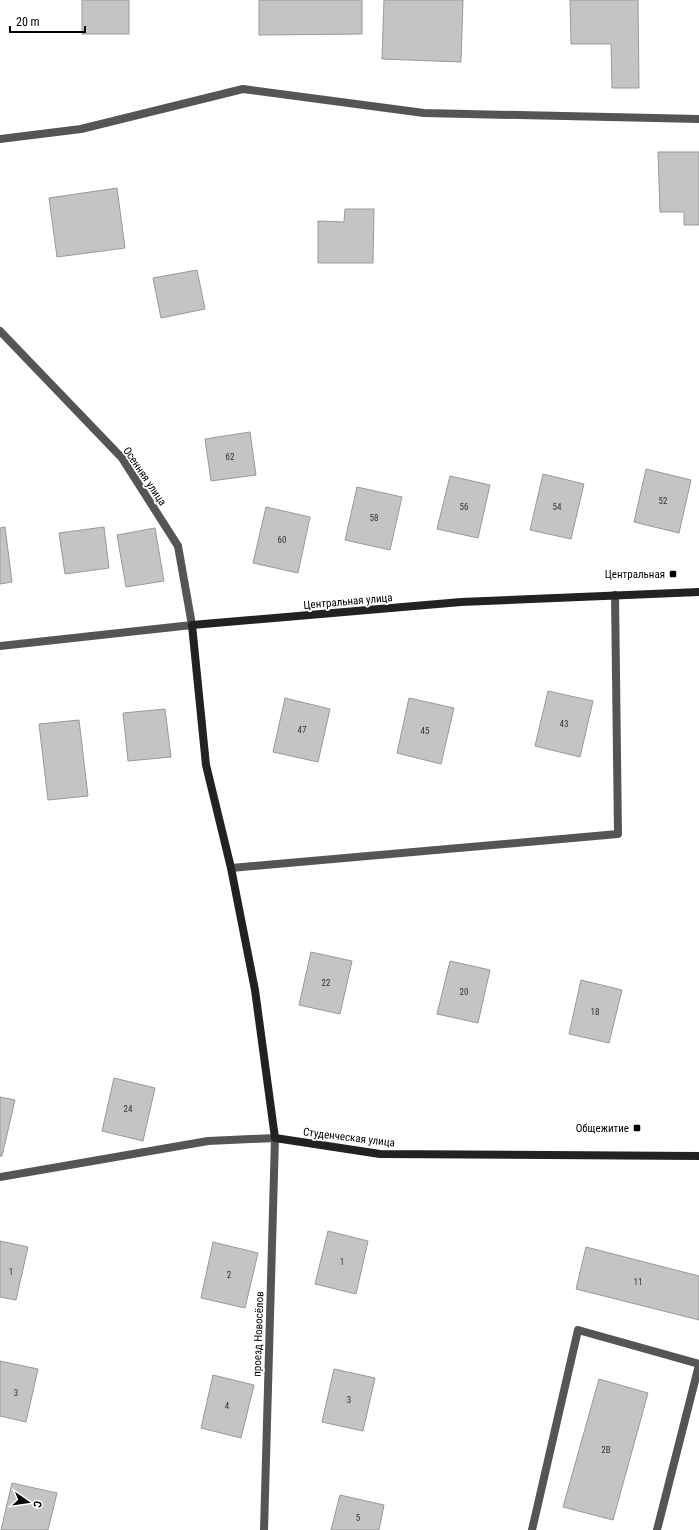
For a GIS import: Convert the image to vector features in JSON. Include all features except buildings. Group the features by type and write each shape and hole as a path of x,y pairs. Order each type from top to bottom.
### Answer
{"street":[{"path":"0,139 81,129 243,88 424,113 699,119"},
{"name":"Осенняя улица","path":"0,330 122,458 178,546 192,625"},
{"name":"Центральная улица","path":"0,646 192,625 461,602 699,592"},
{"path":"231,868 618,834 615,595"},
{"path":"192,625 206,765 231,868 255,990 275,1138"},
{"name":"Студенческая улица","path":"0,1177 208,1141 275,1138 380,1154 699,1156"},
{"name":"проезд Новосёлов","path":"264,1530 275,1138"},
{"path":"532,1530 578,1330 699,1364 657,1530"}],"place":[{"name":"Центральная","path":"673,574"},
{"name":"Общежитие","path":"637,1128"}]}
